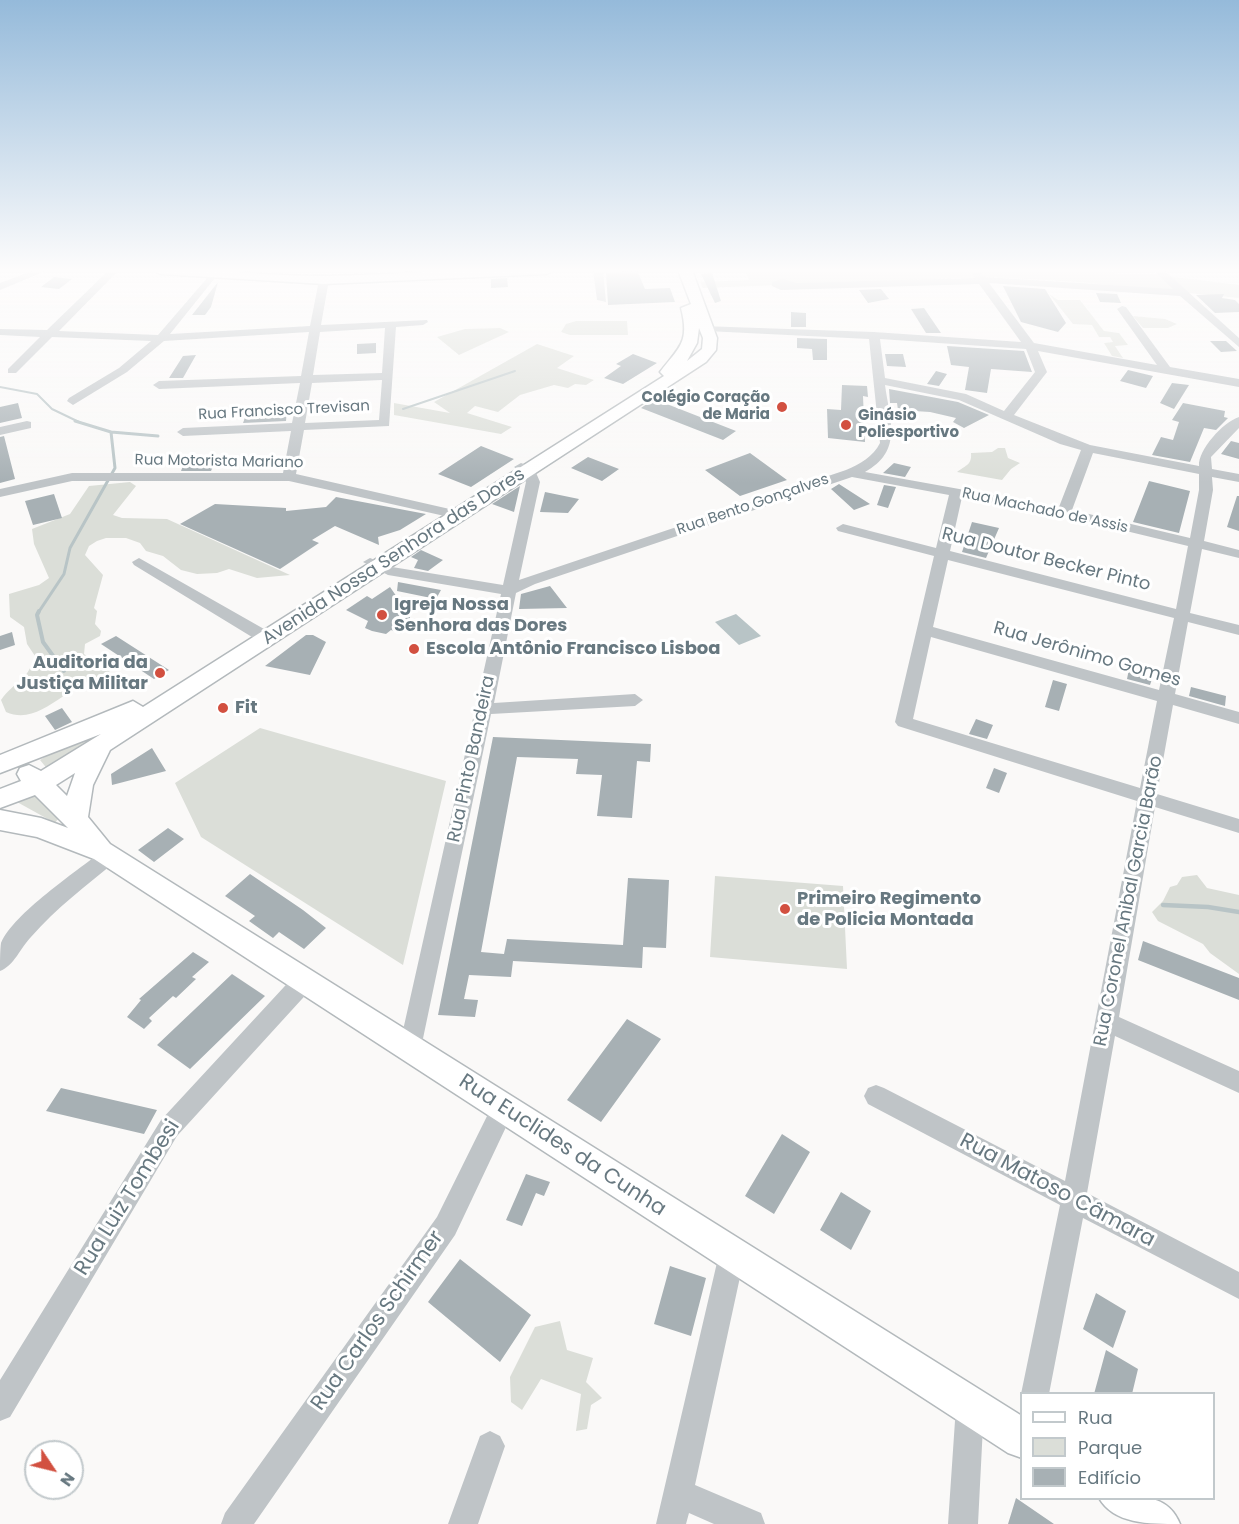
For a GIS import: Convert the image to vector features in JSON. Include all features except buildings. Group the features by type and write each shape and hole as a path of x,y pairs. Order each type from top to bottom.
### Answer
{"main road":[{"path":"690,341 687,349 707,354 710,347 709,341"},
{"name":"Avenida Nossa Senhora das Dores","path":"1,803 39,784 101,745 375,564 525,469 658,379 675,365 687,349"},
{"name":"Avenida Nossa Senhora das Dores","path":"5,760 103,724 146,702 375,564 448,513 663,386 707,354"},
{"path":"75,819 81,785 101,745"},
{"name":"Rua Euclides da Cunha","path":"5,760 39,784 75,819 106,854"},
{"name":"Rua Euclides da Cunha","path":"1,803 41,828 106,854 1020,1438"},
{"path":"1122,1500 1160,1524"}],"street":[{"path":"12,371 43,341"},
{"path":"73,400 123,370 157,341"},
{"path":"289,477 313,341"},
{"path":"159,386 388,376 390,341"},
{"name":"Rua Bento Gonçalves","path":"508,591 531,580 871,464 886,443 875,341"},
{"path":"961,341 1030,346 1239,383"},
{"path":"1007,415 1041,372 1026,341"},
{"path":"1145,341 1166,370"},
{"name":"Rua Francisco Trevisan","path":"183,432 386,423 388,376"},
{"path":"879,380 962,396 1064,441 1088,448 1239,478"},
{"name":"Rua Coronel Anibal Garcia Barão","path":"1035,1392 1075,1202 1105,1021 1206,490 1205,457 1210,448 1239,421"},
{"path":"0,431 27,425"},
{"path":"1064,512 1088,448"},
{"name":"Rua Pinto Bandeira","path":"410,1048 533,482 525,469"},
{"name":"Rua Machado de Assis","path":"850,473 1064,512 1239,554"},
{"name":"Rua Motorista Mariano","path":"0,493 63,478 289,477 324,483 448,513"},
{"path":"956,492 904,722 1239,826"},
{"name":"Rua Doutor Becker Pinto","path":"843,528 1239,630"},
{"path":"139,562 258,633"},
{"path":"375,564 388,571 508,591"},
{"name":"Rua Jerônimo Gomes","path":"925,630 1239,718"},
{"path":"483,709 635,700"},
{"path":"0,962 23,931 106,854"},
{"name":"Rua Luiz Tombesi","path":"0,1407 169,1128 304,981"},
{"path":"1105,1021 1239,1082"},
{"name":"Rua Matoso Câmara","path":"876,1096 1239,1287"},
{"name":"Rua Carlos Schirmer","path":"236,1524 446,1226 503,1108"},
{"path":"671,1524 732,1254"},
{"path":"963,1524 970,1406"},
{"path":"464,1524 490,1446"},
{"path":"678,1493 750,1524"}],"green space":[{"path":"442,341 489,341 459,355"},
{"path":"1125,341 1128,345 1115,346 1123,358 1112,356 1104,343"},
{"path":"537,344 574,356 557,368 594,380 586,385 575,384 568,388 554,385 520,395 498,412 475,406 467,413 512,427 501,434 394,415 394,403 450,413 434,402"},
{"path":"998,448 1005,448 1008,458 1020,463 1011,469 1002,480 957,472 969,462 971,453 992,452"},
{"path":"130,482 136,486 113,515 122,518 167,519 290,575 257,578 229,569 217,573 197,574 181,570 163,556 146,551 140,543 126,538 106,538 97,541 89,546 85,555 103,575 94,608 97,611 95,624 101,631 100,636 85,644 84,654 110,672 108,677 94,679 81,685 32,713 19,715 6,712 1,700 28,672 35,656 27,644 24,627 10,617 9,594 39,585 49,578 34,544 32,529 70,514 89,486"},
{"path":"113,726 49,771 40,760 48,755"},
{"path":"260,728 446,781 403,965 201,837 175,783"},
{"path":"40,792 58,819 55,823 17,802"},
{"path":"1197,875 1207,888 1239,895 1239,974 1210,953 1203,944 1158,921 1152,912 1163,901 1170,887 1177,885 1182,877"},
{"path":"715,876 843,886 847,969 710,957"},
{"path":"560,1321 567,1350 593,1358 586,1382 602,1398 591,1405 587,1429 576,1431 581,1394 541,1379 522,1410 511,1402 510,1377 535,1327"}],"shaded area":[{"path":"736,614 761,636 739,645 715,622"}],"waterway":[{"path":"403,409 515,371"},
{"path":"0,387 37,394 52,409 79,422"},
{"path":"75,421 111,432"},
{"path":"38,613 64,574 70,548 115,468 111,432"},
{"path":"111,432 158,436"},
{"path":"38,613 43,642 64,671"},
{"path":"1163,905 1208,907 1239,912"}],"place":[{"name":"Colégio Coração de Maria","path":"782,407"},
{"name":"Ginásio Poliesportivo","path":"846,425"},
{"name":"Igreja Nossa Senhora das Dores","path":"382,615"},
{"name":"Escola Antônio Francisco Lisboa","path":"414,649"},
{"name":"Auditoria da Justiça Militar","path":"160,673"},
{"name":"Fit","path":"223,708"},
{"name":"Primeiro Regimento de Policia Montada","path":"785,909"}]}
